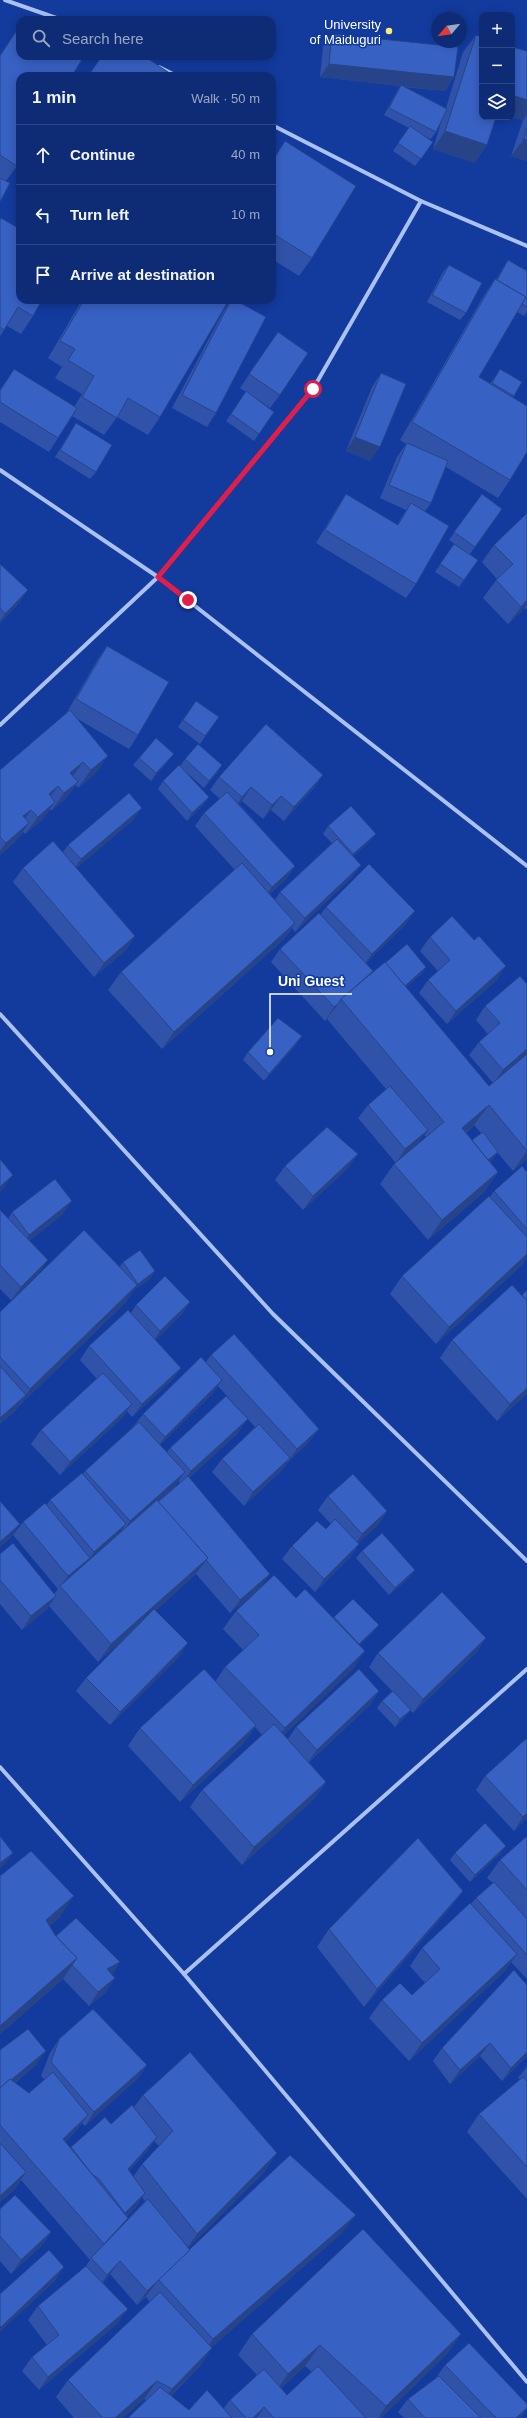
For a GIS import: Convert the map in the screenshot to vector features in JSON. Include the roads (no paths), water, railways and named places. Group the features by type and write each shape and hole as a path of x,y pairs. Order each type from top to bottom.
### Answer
{"street":[{"path":"5,0 51,16"},
{"path":"151,63 169,72"},
{"path":"276,127 421,201 527,246"},
{"path":"0,725 158,577 313,389 421,201"},
{"path":"0,470 158,577 527,866"},
{"path":"0,1014 273,1314 527,1561"},
{"path":"184,1974 527,1669"},
{"path":"0,1767 184,1974 527,2382"}],"place":[{"name":"University of Maiduguri","path":"389,31"},
{"name":"Uni Guest","path":"270,1052"}]}
